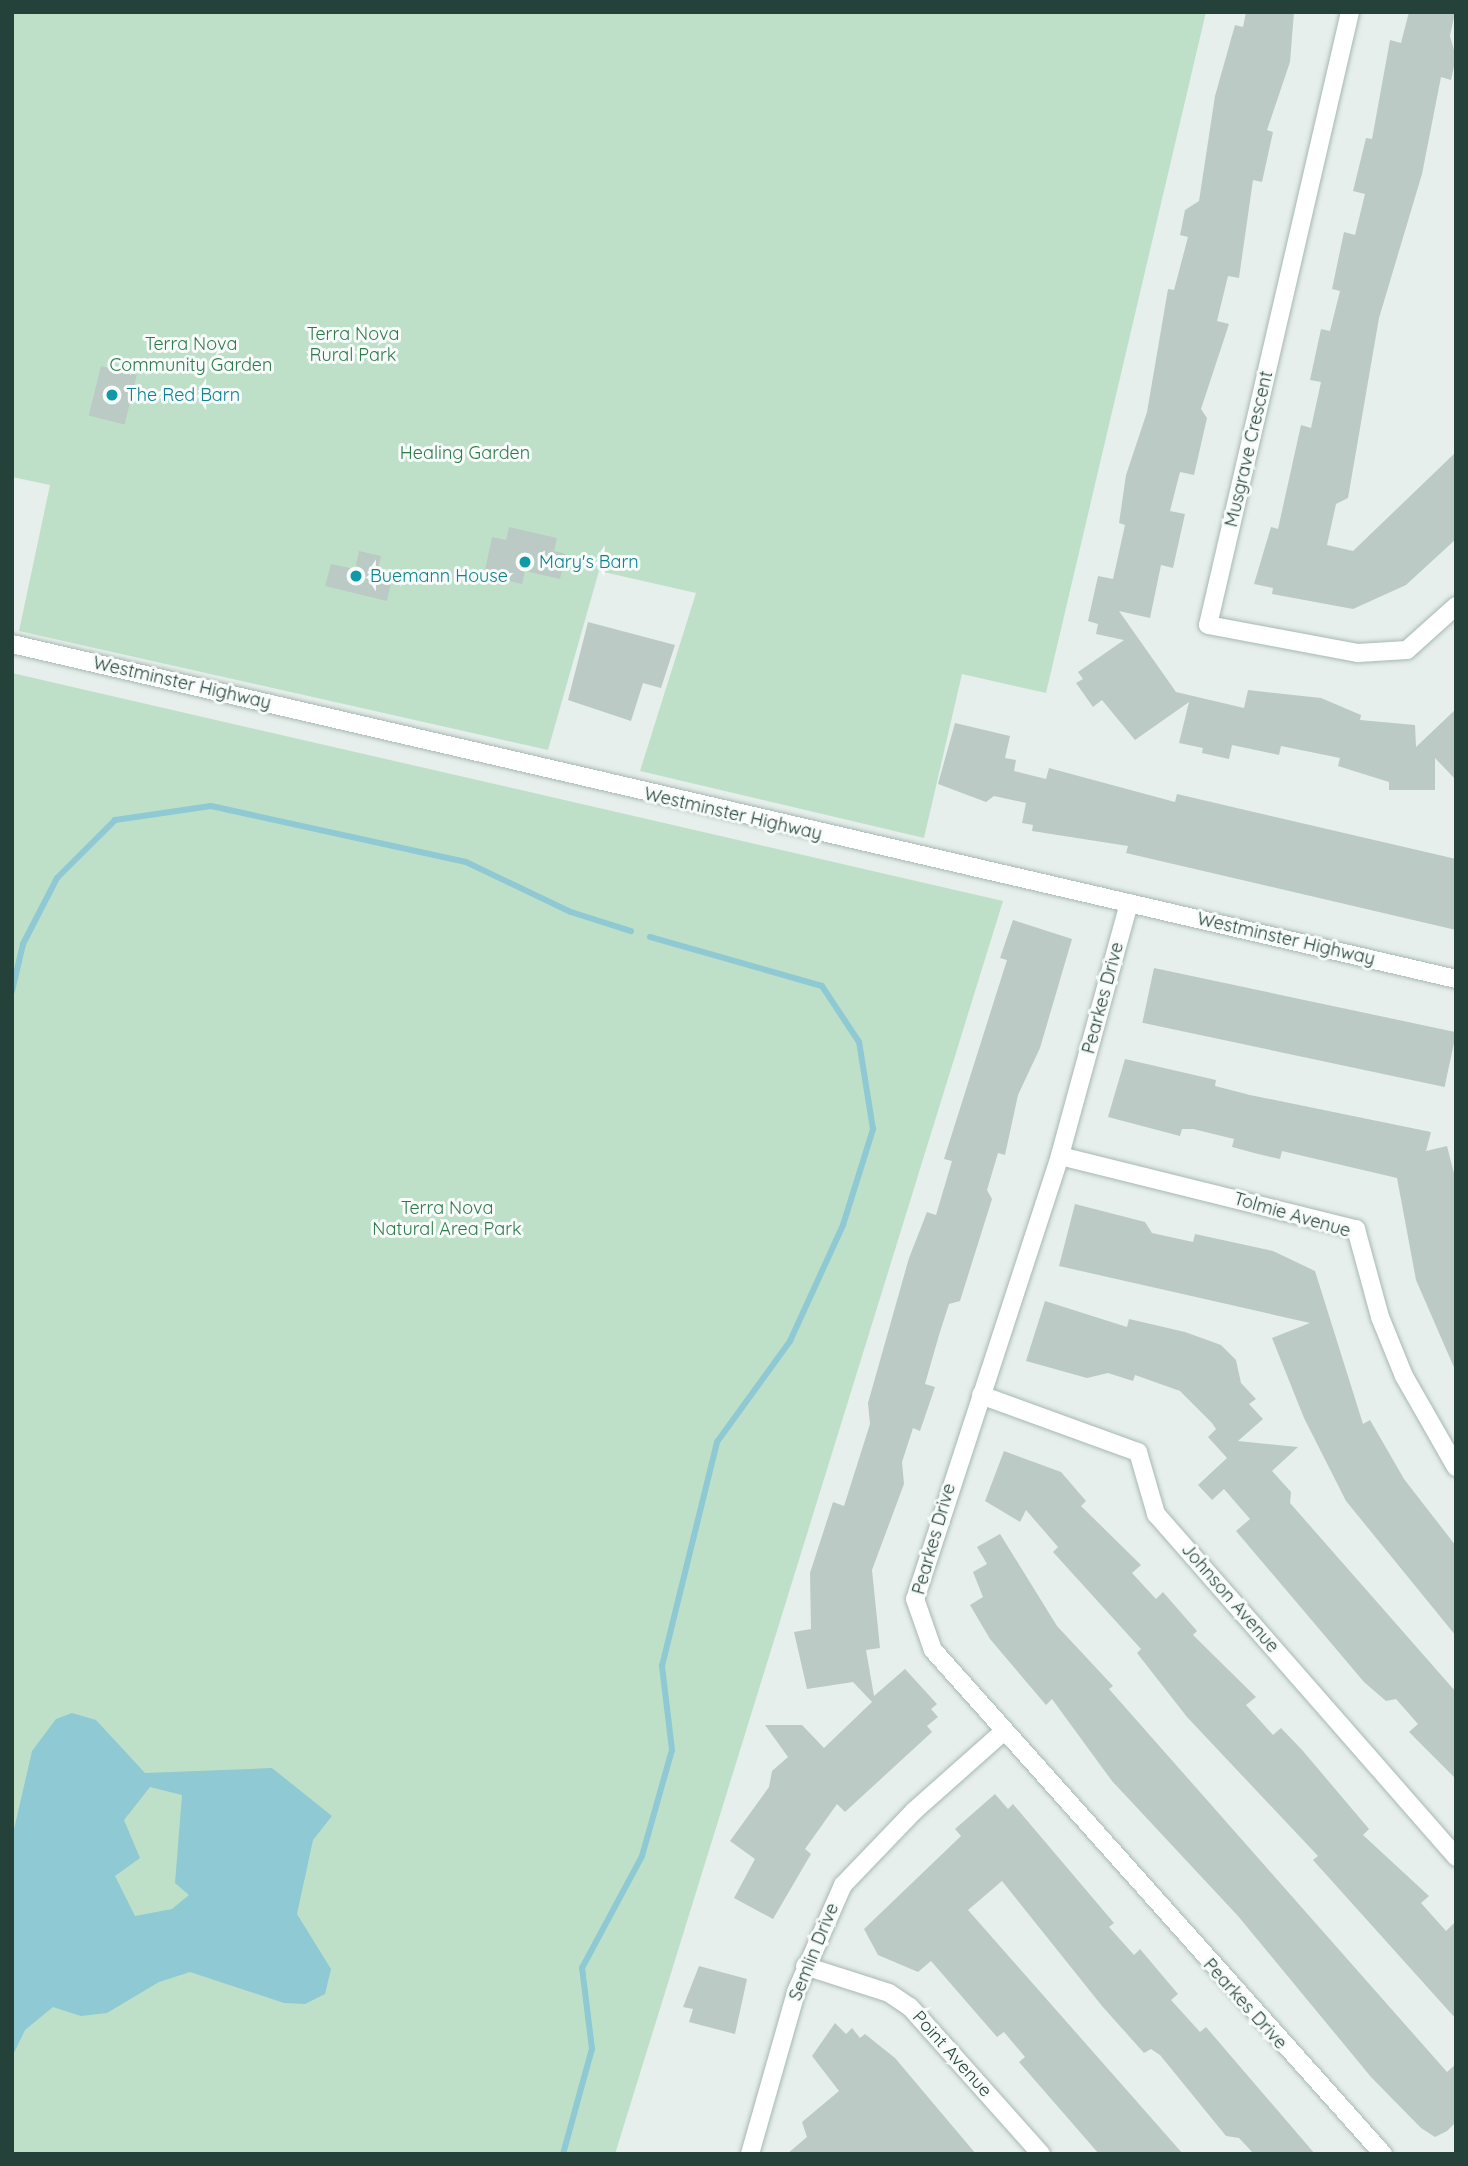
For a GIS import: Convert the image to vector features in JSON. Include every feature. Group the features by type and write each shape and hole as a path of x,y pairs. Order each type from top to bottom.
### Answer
{"street":[{"name":"Musgrave Crescent","path":"1350,12 1208,625 1358,653 1407,650 1456,606"},
{"name":"Westminster Highway","path":"12,644 1456,979"},
{"name":"Pearkes Drive","path":"1129,903 1060,1156 915,1599 933,1650 1003,1732 1383,2154"},
{"name":"Tolmie Avenue","path":"1060,1156 1356,1229 1380,1317 1404,1376 1456,1467"},
{"name":"Johnson Avenue","path":"981,1395 1138,1452 1156,1514 1456,1857"},
{"name":"Semlin Drive","path":"750,2154 805,1966 843,1885 1003,1732"},
{"name":"Point Avenue","path":"805,1966 889,1993 910,2007 1041,2154"}],"green space":[{"name":"Terra Nova Rural Park","path":"12,12 1206,12 1046,693 962,674 924,838 640,771 696,593 599,571 548,750 19,631 50,485 12,477"},
{"name":"Terra Nova Natural Area Park","path":"12,673 1003,901 615,2154 12,2154"}],"water":[{"path":"72,1713 96,1720 145,1773 272,1768 332,1816 313,1840 297,1914 331,1969 325,1994 305,2004 284,2003 190,1972 159,1982 107,2013 81,2016 53,2007 25,2030 12,2057 12,1838 32,1751 56,1719","holes":["150,1787 182,1795 175,1883 189,1895 172,1909 135,1916 115,1876 140,1858 124,1820"]}],"building":[{"path":"1246,12 1294,12 1290,62 1267,130 1273,132 1262,182 1253,180 1239,278 1228,276 1217,321 1229,324 1201,409 1207,418 1194,475 1180,472 1170,511 1185,514 1173,568 1161,565 1150,618 1119,611 1176,692 1244,708 1248,690 1321,698 1361,715 1360,720 1415,725 1416,747 1456,709 1456,780 1435,758 1435,790 1389,790 1389,782 1338,766 1340,758 1281,746 1279,755 1232,745 1229,759 1202,753 1203,748 1179,743 1189,702 1135,740 1102,700 1093,707 1076,683 1083,679 1078,672 1124,640 1096,634 1098,624 1088,621 1098,576 1113,579 1125,525 1119,523 1126,475 1147,412 1168,289 1174,290 1188,237 1180,235 1185,210 1199,201 1215,96 1235,25 1243,27"},
{"path":"1409,12 1455,12 1450,36 1456,57 1451,80 1441,77 1422,174 1379,318 1348,498 1336,504 1327,545 1353,551 1456,452 1456,539 1406,585 1353,609 1272,594 1273,588 1254,584 1271,527 1278,529 1301,425 1311,428 1321,382 1310,380 1321,329 1330,331 1340,291 1332,289 1344,232 1355,235 1365,194 1353,191 1366,138 1372,139 1390,40 1401,43"},
{"name":"The Red Barn","path":"101,366 137,375 125,424 89,415"},
{"name":"Mary's Barn","path":"509,527 557,538 554,551 566,554 560,579 525,571 522,584 484,575 492,537 506,540"},
{"name":"Buemann House","path":"359,551 381,556 377,574 392,578 387,601 325,586 331,564 355,569"},
{"path":"588,622 675,645 661,688 643,683 631,721 568,700"},
{"path":"955,723 1010,736 1005,758 1016,760 1014,771 1046,779 1049,768 1175,802 1177,794 1456,859 1456,930 1126,853 1128,846 1032,831 1033,825 1022,823 1026,803 994,796 986,802 938,784"},
{"path":"1013,920 1072,939 1040,1048 1018,1095 1005,1155 998,1153 987,1190 992,1199 960,1301 949,1304 939,1335 925,1384 935,1387 920,1431 913,1428 902,1462 904,1484 872,1570 880,1648 866,1650 874,1696 905,1669 937,1704 931,1709 938,1717 927,1726 932,1732 845,1812 837,1804 805,1849 811,1854 773,1919 734,1898 755,1859 730,1841 769,1787 772,1771 788,1757 765,1725 802,1725 824,1748 872,1702 853,1682 807,1689 794,1632 811,1629 810,1573 833,1502 844,1506 870,1424 868,1403 909,1258 927,1212 936,1215 952,1161 944,1159 1007,960 1000,958"},
{"path":"1154,968 1456,1032 1445,1087 1142,1023"},
{"path":"1125,1059 1216,1080 1215,1086 1250,1095 1431,1132 1426,1151 1447,1146 1456,1181 1456,1372 1416,1280 1397,1178 1282,1151 1280,1159 1258,1154 1232,1147 1234,1139 1193,1129 1182,1129 1180,1136 1108,1117"},
{"path":"1075,1204 1145,1222 1152,1233 1193,1242 1195,1234 1273,1251 1315,1271 1363,1424 1370,1420 1404,1479 1456,1546 1456,1636 1346,1501 1304,1418 1272,1338 1310,1323 1059,1266"},
{"path":"1045,1301 1127,1327 1129,1319 1185,1332 1221,1345 1236,1360 1241,1383 1256,1399 1249,1404 1263,1419 1238,1441 1298,1447 1272,1471 1291,1492 1290,1503 1456,1692 1456,1779 1409,1732 1418,1724 1396,1699 1386,1701 1364,1682 1236,1531 1250,1519 1224,1489 1212,1500 1198,1485 1227,1458 1208,1437 1216,1429 1212,1423 1180,1391 1135,1375 1133,1381 1108,1373 1087,1378 1026,1361"},
{"path":"1004,1451 1061,1472 1086,1501 1081,1506 1141,1565 1132,1573 1156,1599 1163,1592 1197,1631 1193,1635 1256,1697 1246,1705 1273,1735 1281,1728 1303,1751 1369,1829 1363,1835 1429,1896 1421,1903 1446,1931 1456,1921 1456,2019 1313,1860 1318,1856 1187,1717 1137,1653 1141,1649 1053,1552 1058,1547 1026,1510 1020,1522 985,1501"},
{"path":"1000,1534 1057,1626 1113,1686 1109,1689 1447,2072 1456,2064 1456,2122 1447,2131 1435,2137 1421,2128 1371,2077 1238,1916 1112,1781 1052,1699 1046,1705 990,1639 970,1605 983,1597 973,1572 987,1564 977,1547"},
{"path":"995,1794 1008,1809 1013,1804 1114,1923 1109,1927 1134,1955 1140,1949 1178,1994 1171,2000 1200,2032 1206,2027 1315,2154 1254,2154 1239,2138 1226,2136 1160,2055 1151,2049 1144,2053 1102,2006 1002,1881 968,1910 1183,2154 1099,2154 1019,2062 1025,2057 1004,2032 997,2037 931,1961 918,1972 878,1955 864,1929 961,1836 955,1829"},
{"path":"699,1966 747,1979 735,2034 689,2022 693,2009 683,2007"},
{"path":"835,2023 846,2034 852,2028 860,2038 865,2034 895,2058 976,2154 787,2154 807,2137 802,2122 839,2091 812,2056"}],"waterway":[{"path":"12,991 23,944 57,878 115,820 211,806 466,862 571,912 631,931"},
{"path":"563,2154 592,2049 582,1968 642,1856 672,1750 662,1666 717,1442 790,1341 843,1225 873,1129 859,1042 822,986 650,937"}],"place":[{"name":"The Red Barn","path":"112,395"},
{"name":"Mary's Barn","path":"525,562"},
{"name":"Buemann House","path":"356,576"}],"park label":[{"name":"Terra Nova Community Garden","path":"191,355"},
{"name":"Healing Garden","path":"465,453"}]}
